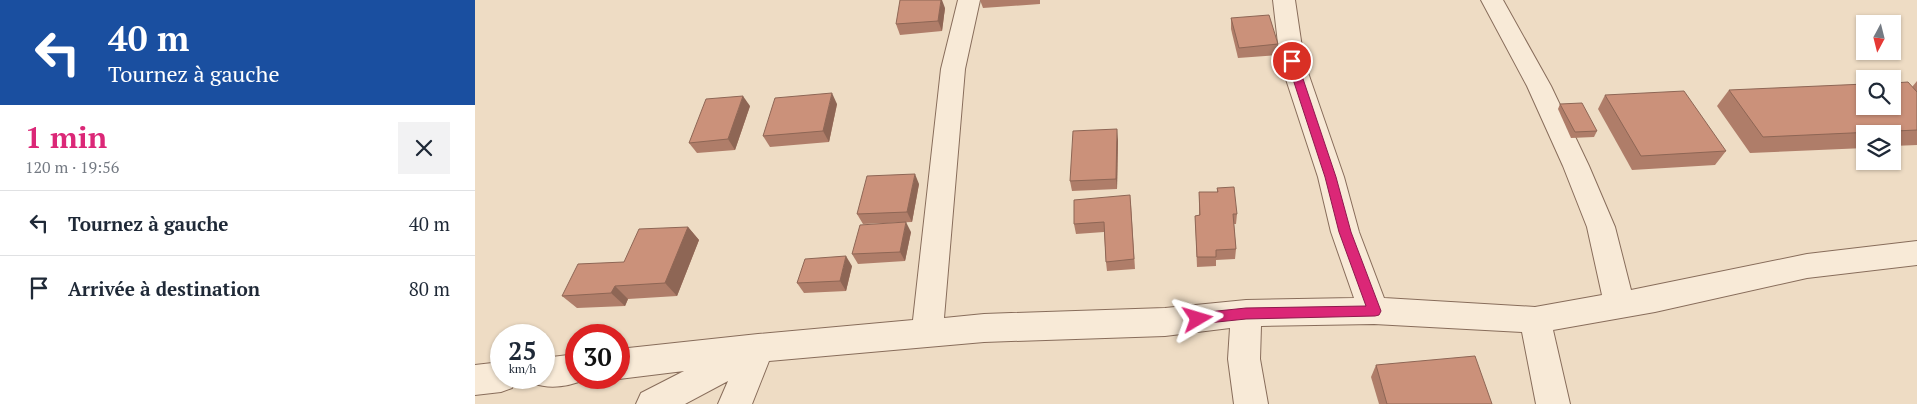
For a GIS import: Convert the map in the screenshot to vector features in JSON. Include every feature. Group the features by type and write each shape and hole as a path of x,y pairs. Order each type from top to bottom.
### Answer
{"street":[{"path":"927,334 953,70 969,0"},
{"path":"1284,0 1292,61 1331,177 1345,232 1375,311"},
{"path":"1492,0 1539,86 1580,175 1601,227 1620,306"},
{"path":"630,363 758,348 984,328 1165,322 1246,313 1375,311 1535,320 1620,306 1807,266 1917,253"},
{"path":"1246,313 1244,358 1251,404"},
{"path":"1535,320 1553,404"},
{"path":"653,404 758,348"},
{"path":"735,404 758,348"},
{"path":"475,380 490,379"}],"building":[{"path":"900,0 941,0 938,21 896,24"},
{"path":"1269,15 1278,44 1239,48 1231,18"},
{"path":"1901,82 1908,82 1917,92 1917,130 1901,131 1901,125 1856,125 1856,133 1763,137 1729,90 1856,84 1856,115 1901,115"},
{"path":"1684,91 1726,151 1641,156 1605,95"},
{"path":"832,93 823,131 763,136 775,98"},
{"path":"743,96 728,139 689,143 706,99"},
{"path":"1582,103 1597,131 1575,132 1560,104"},
{"path":"1117,129 1116,179 1070,181 1073,131"},
{"path":"915,174 907,212 857,214 867,176"},
{"path":"1234,187 1237,214 1233,214 1236,249 1216,250 1216,257 1197,257 1195,216 1200,215 1199,192 1218,192 1217,188"},
{"path":"1130,195 1134,259 1106,262 1104,222 1074,224 1074,200"},
{"path":"906,222 900,252 852,254 860,225"},
{"path":"688,227 665,283 615,286 611,293 562,296 578,264 624,262 639,229"},
{"path":"846,256 840,281 797,283 805,259"},
{"path":"1475,356 1492,404 1387,404 1376,365"}],"route":[{"path":"1198,319 1246,313 1375,311 1345,232 1331,177 1292,61"}]}
